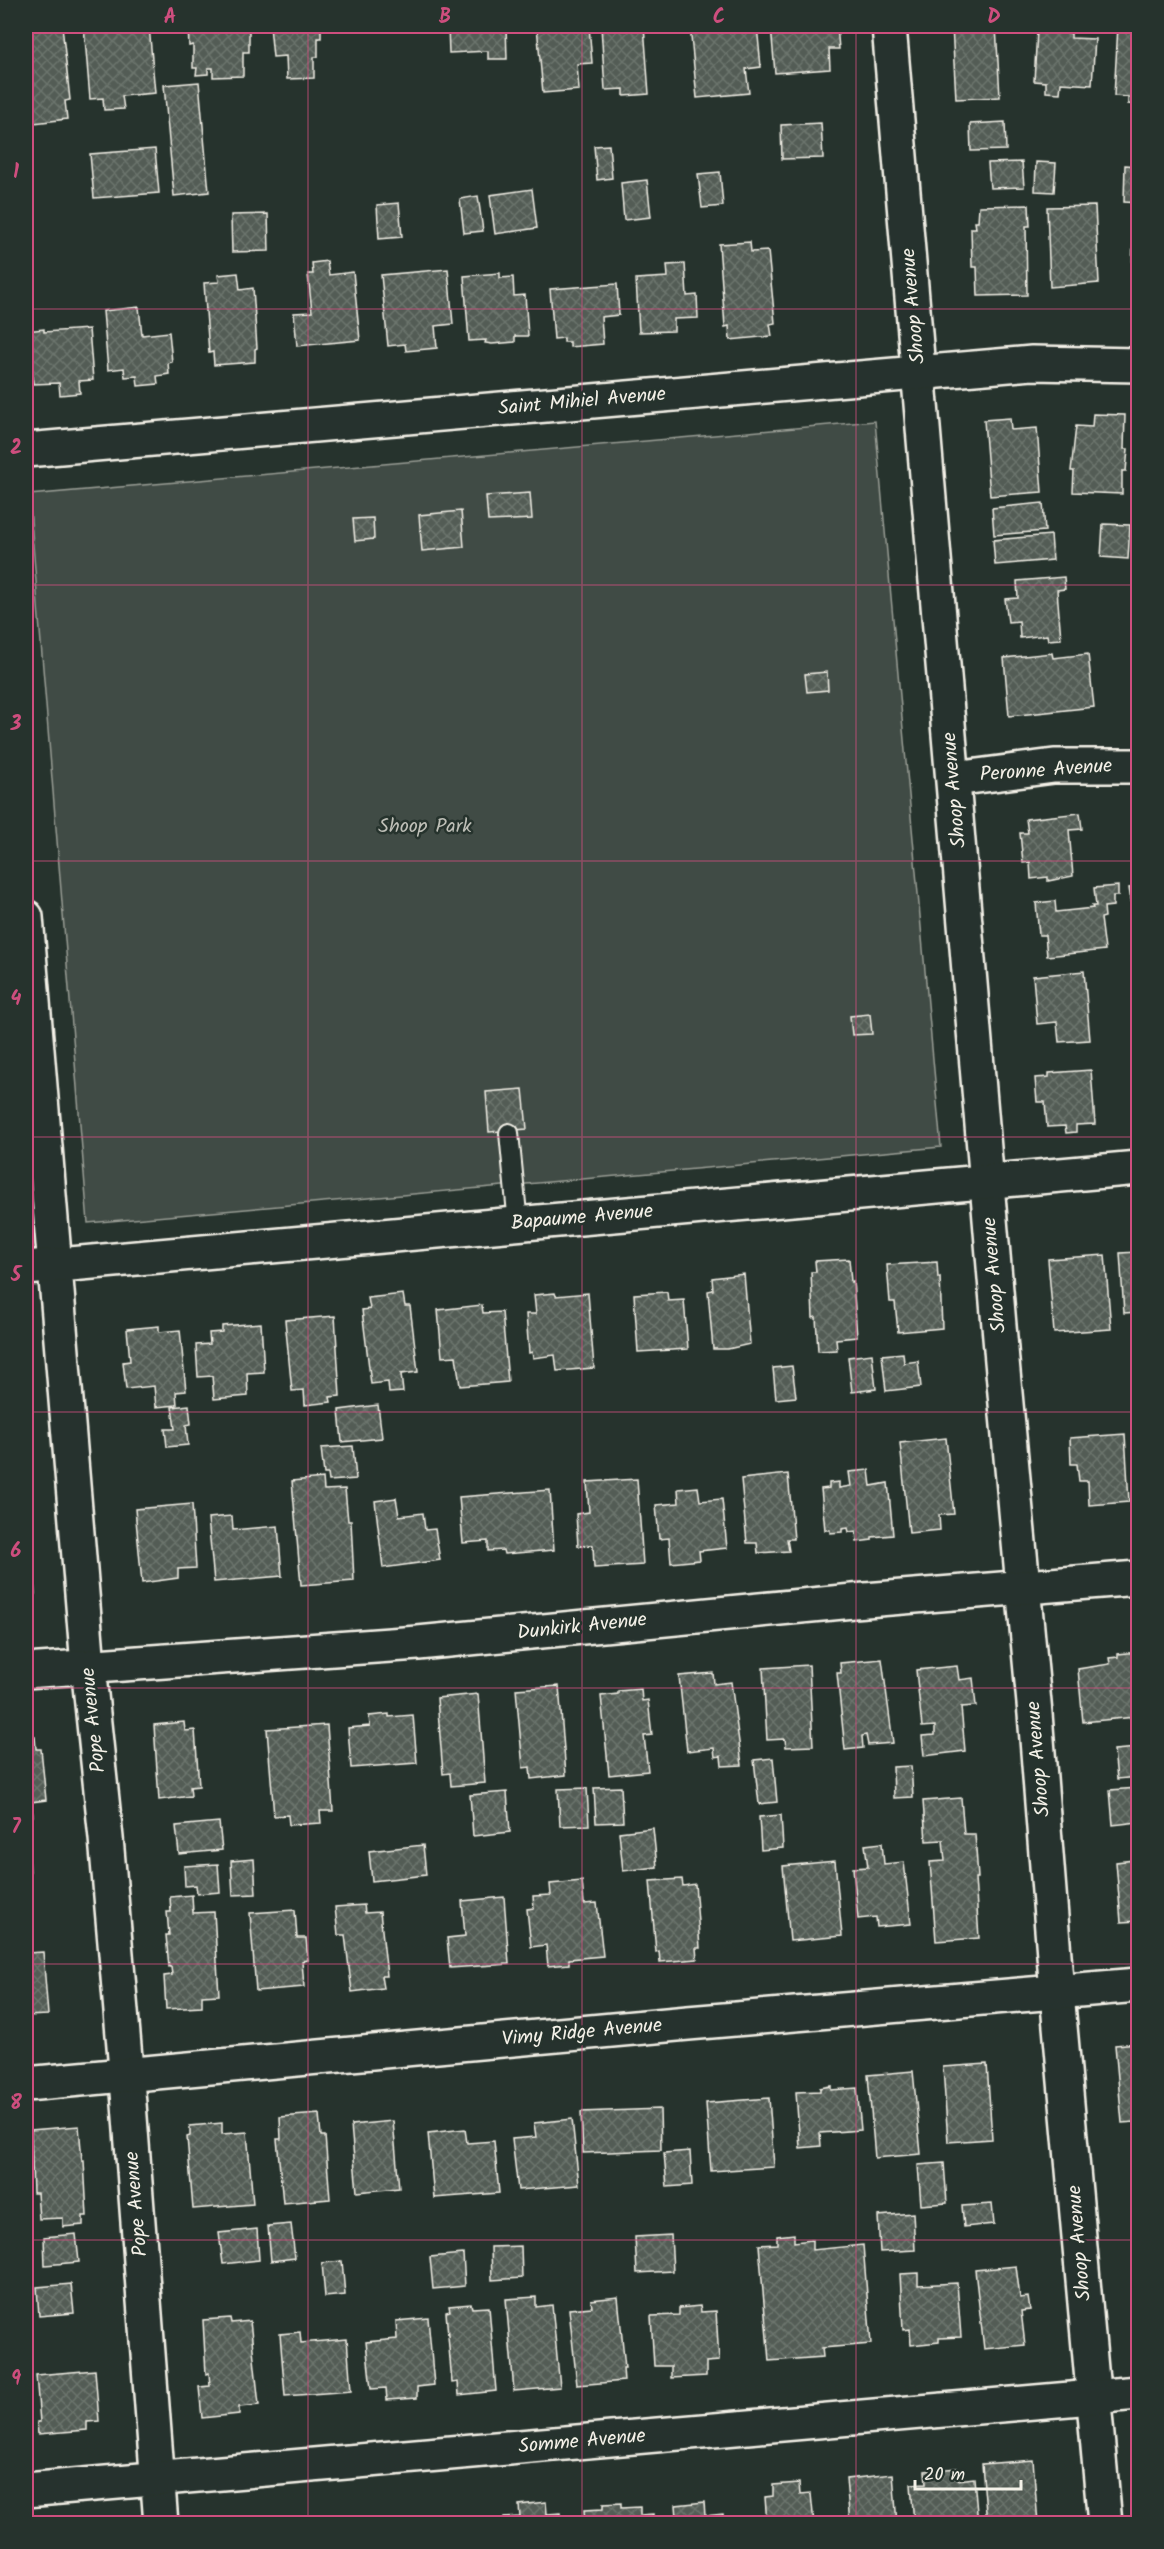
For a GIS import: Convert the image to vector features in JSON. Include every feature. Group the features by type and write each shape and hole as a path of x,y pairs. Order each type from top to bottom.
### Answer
{"street":[{"name":"Shoop Avenue","path":"889,26 1057,1993 1105,2523"},
{"name":"Saint Mihiel Avenue","path":"26,450 1032,363 1138,365"},
{"name":"Peronne Avenue","path":"954,778 1054,766 1138,766"},
{"name":"Pope Avenue","path":"26,917 40,1267 88,1666 106,1838 161,2523"},
{"name":"Bapaume Avenue","path":"40,1267 1138,1168"},
{"name":"Dunkirk Avenue","path":"26,1671 418,1643 841,1602 1138,1578"},
{"name":"Vimy Ridge Avenue","path":"26,2084 688,2023 1138,1985"},
{"name":"Somme Avenue","path":"26,2490 1138,2394"}],"lane":[{"path":"509,1133 518,1224"}],"green space":[{"name":"Shoop Park","path":"875,421 941,1147 88,1223 29,495"}],"building":[{"path":"26,26 62,26 70,100 65,101 67,119 26,124"},
{"path":"84,26 149,26 155,93 122,96 124,109 104,110 103,98 90,99"},
{"path":"177,26 249,26 249,52 243,52 243,76 213,77 213,68 208,68 208,74 196,75 197,68 193,68 193,45 189,46 188,28 177,29"},
{"path":"270,26 321,26 321,38 318,38 318,57 314,57 314,78 287,79 286,56 273,57"},
{"path":"448,26 506,26 507,59 488,59 488,51 449,53"},
{"path":"537,26 589,26 592,63 577,64 579,90 543,93"},
{"path":"601,26 644,26 649,94 624,96 624,89 605,90"},
{"path":"690,26 757,26 761,67 746,69 749,93 697,98"},
{"path":"771,26 837,26 839,49 829,49 830,69 775,73"},
{"path":"952,26 996,26 1000,97 956,99"},
{"path":"1118,26 1138,26 1138,105 1128,104 1128,97 1114,96"},
{"path":"1037,31 1071,33 1071,38 1095,39 1092,85 1061,83 1060,93 1046,92 1046,82 1034,81"},
{"path":"199,82 209,192 174,196 164,85"},
{"path":"1005,122 1006,150 971,151 970,124"},
{"path":"821,123 823,158 782,159 781,125"},
{"path":"609,145 612,178 597,180 594,146"},
{"path":"155,149 159,193 94,198 90,154"},
{"path":"1022,162 1024,187 990,188 988,163"},
{"path":"1036,162 1056,163 1054,192 1035,191"},
{"path":"1125,165 1138,166 1138,203 1124,202"},
{"path":"720,172 723,206 702,208 698,174"},
{"path":"647,180 651,217 624,220 621,183"},
{"path":"532,189 537,228 495,234 490,195"},
{"path":"478,196 483,231 464,233 460,199"},
{"path":"399,203 402,237 379,239 377,205"},
{"path":"1029,205 1030,226 1026,226 1027,295 978,296 977,267 972,267 971,228 976,228 975,222 978,222 979,206"},
{"path":"1095,206 1099,283 1050,287 1047,207"},
{"path":"268,214 269,251 232,252 231,215"},
{"path":"1133,227 1138,227 1138,288 1132,288"},
{"path":"750,242 751,252 768,251 775,323 770,324 772,336 730,340 729,326 725,327 719,244"},
{"path":"327,261 329,275 353,272 360,340 297,346 294,313 312,312 308,274 313,274 312,263"},
{"path":"685,264 687,296 697,295 698,318 674,319 674,331 639,332 636,279 668,277 667,265"},
{"path":"448,269 453,324 435,326 437,348 406,351 405,344 388,346 381,275"},
{"path":"238,273 240,290 253,288 257,348 255,349 255,362 214,365 213,352 209,353 204,283 219,282 218,275"},
{"path":"500,273 500,278 513,277 514,296 525,295 528,336 515,336 515,342 492,344 485,343 486,340 469,341 464,276"},
{"path":"617,284 619,315 601,317 603,344 570,347 570,342 564,342 564,338 554,339 550,289"},
{"path":"139,307 142,335 169,332 172,362 168,363 169,374 157,376 158,384 138,386 137,376 125,377 124,368 108,370 103,311"},
{"path":"44,329 44,332 89,329 93,380 79,381 80,393 60,395 59,383 33,384 32,374 26,375 26,331"},
{"path":"1093,414 1125,415 1124,449 1128,449 1126,471 1122,471 1122,494 1073,492 1074,471 1071,471 1076,426 1092,427"},
{"path":"1010,418 1011,430 1037,428 1042,492 990,496 984,420"},
{"path":"530,493 532,519 488,521 486,496"},
{"path":"1043,503 1045,531 994,535 992,508"},
{"path":"461,511 464,547 422,551 419,515"},
{"path":"373,518 374,539 355,541 353,519"},
{"path":"1103,524 1130,525 1128,559 1101,557"},
{"path":"1138,526 1138,560 1136,560"},
{"path":"1051,535 1053,560 995,565 993,540"},
{"path":"1064,577 1065,589 1057,590 1061,639 1048,640 1047,635 1020,638 1019,621 1008,622 1005,599 1018,598 1017,581"},
{"path":"1052,653 1053,658 1088,654 1094,707 1009,716 1004,658"},
{"path":"827,672 828,690 807,692 805,674"},
{"path":"1080,813 1082,829 1069,830 1073,876 1048,881 1048,877 1031,879 1030,862 1023,863 1020,833 1028,833 1026,819"},
{"path":"1118,886 1118,896 1113,896 1113,906 1104,907 1105,917 1101,918 1105,950 1047,956 1045,935 1039,935 1036,903 1055,901 1056,912 1093,908 1092,906 1096,906 1094,888"},
{"path":"1138,887 1138,907 1132,908 1129,888"},
{"path":"1084,971 1090,1040 1059,1042 1057,1022 1037,1024 1033,976"},
{"path":"870,1014 872,1034 852,1035 850,1016"},
{"path":"1091,1070 1095,1124 1076,1125 1076,1132 1066,1133 1065,1126 1047,1127 1045,1102 1037,1102 1035,1078 1049,1077 1049,1073"},
{"path":"523,1089 527,1129 489,1132 486,1092"},
{"path":"1138,1252 1138,1312 1124,1313 1120,1253"},
{"path":"1105,1255 1111,1329 1054,1333 1048,1259"},
{"path":"849,1259 857,1337 836,1339 837,1350 818,1351 816,1317 813,1318 811,1272 816,1272 815,1261"},
{"path":"937,1262 938,1278 940,1277 942,1328 898,1332 895,1302 890,1302 887,1265"},
{"path":"744,1274 750,1344 728,1349 713,1349 708,1291 713,1290 712,1278"},
{"path":"667,1292 668,1301 684,1300 688,1349 638,1352 634,1294"},
{"path":"555,1293 556,1296 588,1293 594,1368 557,1371 555,1355 533,1358 532,1352 529,1353 526,1314 536,1314 534,1295"},
{"path":"403,1294 405,1306 410,1306 418,1372 401,1374 403,1392 389,1393 388,1382 371,1384 362,1310 370,1309 368,1298"},
{"path":"482,1305 483,1313 502,1312 508,1382 460,1386 456,1356 442,1357 438,1310"},
{"path":"335,1316 340,1396 330,1397 331,1402 305,1405 304,1390 292,1391 285,1320"},
{"path":"261,1323 264,1372 247,1373 248,1396 214,1399 212,1376 198,1377 196,1345 210,1344 209,1333 222,1332 222,1326"},
{"path":"159,1326 159,1332 180,1330 186,1391 176,1392 177,1405 156,1407 154,1386 126,1389 123,1362 130,1361 127,1329"},
{"path":"903,1353 904,1363 918,1361 921,1387 886,1391 882,1355"},
{"path":"872,1354 876,1389 852,1392 848,1357"},
{"path":"792,1366 796,1397 776,1399 773,1368"},
{"path":"189,1405 191,1424 186,1425 188,1445 167,1447 165,1429 175,1429 172,1407"},
{"path":"378,1405 382,1438 342,1442 339,1410"},
{"path":"1133,1425 1138,1425 1138,1472"},
{"path":"1125,1434 1129,1502 1089,1505 1088,1481 1079,1481 1077,1464 1071,1464 1070,1438"},
{"path":"946,1438 954,1514 939,1515 940,1530 909,1533 900,1443"},
{"path":"353,1446 356,1479 329,1481 328,1474 324,1474 321,1448"},
{"path":"869,1470 871,1486 888,1483 893,1535 872,1537 872,1540 857,1542 856,1531 849,1532 848,1528 842,1529 842,1532 830,1533 830,1530 825,1530 821,1489 829,1488 829,1483 839,1482 839,1488 851,1486 849,1472"},
{"path":"788,1474 794,1539 787,1539 789,1551 758,1553 757,1543 747,1543 741,1479"},
{"path":"323,1478 324,1490 345,1489 348,1521 351,1521 354,1581 301,1585 292,1481"},
{"path":"637,1479 643,1565 594,1568 593,1545 578,1546 576,1514 589,1512 587,1482"},
{"path":"698,1487 700,1501 722,1499 727,1548 699,1551 700,1560 671,1563 669,1538 659,1539 656,1505 679,1503 678,1489"},
{"path":"550,1490 554,1550 504,1554 503,1550 488,1551 488,1541 463,1543 459,1497"},
{"path":"396,1498 399,1516 423,1513 425,1530 435,1529 440,1560 383,1568 375,1501"},
{"path":"192,1504 196,1568 178,1569 178,1578 142,1583 135,1509"},
{"path":"232,1516 233,1530 278,1526 282,1576 214,1582 208,1518"},
{"path":"26,1547 31,1547 35,1594 26,1595"},
{"path":"1138,1652 1138,1701 1133,1702 1135,1717 1083,1722 1078,1669 1110,1664 1109,1658 1118,1657 1118,1654"},
{"path":"882,1659 893,1743 868,1745 866,1735 862,1736 863,1748 845,1750 837,1673 841,1673 840,1663"},
{"path":"809,1665 813,1746 786,1747 785,1739 767,1740 763,1668"},
{"path":"957,1666 959,1680 973,1678 976,1706 961,1707 965,1751 924,1756 922,1736 935,1735 935,1726 922,1727 916,1670"},
{"path":"713,1673 714,1684 731,1682 742,1765 722,1766 721,1756 715,1757 714,1748 687,1751 679,1676"},
{"path":"559,1686 566,1775 531,1779 530,1767 523,1768 516,1689"},
{"path":"641,1689 642,1701 648,1700 652,1735 644,1736 648,1771 609,1775 601,1696 618,1694 618,1691"},
{"path":"478,1694 485,1783 451,1786 450,1773 443,1774 437,1698"},
{"path":"389,1714 389,1717 413,1715 417,1763 351,1768 348,1728 370,1726 369,1716"},
{"path":"184,1722 185,1731 195,1730 199,1786 190,1787 191,1796 159,1800 154,1725"},
{"path":"327,1725 333,1811 320,1811 321,1823 289,1825 288,1815 274,1816 267,1729"},
{"path":"35,1736 36,1749 41,1749 46,1800 31,1802 33,1816 26,1816 26,1738"},
{"path":"1138,1748 1138,1777 1117,1779 1114,1750"},
{"path":"773,1758 777,1802 759,1804 754,1760"},
{"path":"911,1766 913,1797 894,1798 893,1767"},
{"path":"621,1787 623,1822 596,1823 594,1788"},
{"path":"587,1788 589,1825 560,1826 558,1789"},
{"path":"1138,1788 1138,1822 1113,1825 1110,1790"},
{"path":"507,1792 510,1832 473,1836 470,1795"},
{"path":"961,1798 964,1834 975,1834 979,1938 936,1941 930,1862 945,1861 943,1840 926,1841 923,1801"},
{"path":"781,1815 783,1848 761,1850 759,1817"},
{"path":"219,1822 222,1850 179,1854 176,1826"},
{"path":"653,1828 657,1867 623,1871 619,1832"},
{"path":"26,1841 28,1841 30,1873 26,1873"},
{"path":"882,1843 884,1864 904,1862 911,1924 877,1927 876,1917 858,1919 853,1868 868,1867 865,1845"},
{"path":"423,1845 426,1875 372,1881 369,1851"},
{"path":"1133,1849 1138,1849 1138,1921 1121,1922 1116,1862 1134,1860"},
{"path":"254,1859 256,1894 233,1895 231,1861"},
{"path":"835,1861 842,1936 790,1941 783,1866"},
{"path":"218,1864 220,1892 197,1894 196,1885 185,1886 184,1866"},
{"path":"682,1879 683,1886 695,1884 700,1948 696,1948 697,1959 660,1962 659,1951 656,1952 650,1881"},
{"path":"582,1881 584,1904 597,1903 603,1956 569,1959 569,1964 548,1966 546,1945 531,1947 527,1909 534,1908 533,1896 551,1895 550,1884"},
{"path":"192,1895 193,1913 214,1912 219,1995 202,1996 202,2007 166,2009 164,1976 172,1975 166,1935 169,1935 167,1912 171,1912 170,1897"},
{"path":"504,1897 509,1964 450,1968 447,1938 465,1936 462,1901"},
{"path":"364,1905 365,1913 380,1912 387,1976 381,1976 383,1988 352,1992 345,1935 338,1935 335,1907"},
{"path":"295,1910 297,1938 306,1938 308,1960 302,1961 304,1987 256,1991 250,1913"},
{"path":"26,1931 27,1953 43,1952 48,2015 26,2016"},
{"path":"1138,2043 1138,2128 1135,2129 1135,2122 1122,2123 1115,2045"},
{"path":"987,2064 992,2139 948,2142 943,2067"},
{"path":"913,2071 921,2154 875,2158 868,2075"},
{"path":"831,2086 831,2090 857,2088 861,2130 820,2133 821,2146 800,2148 796,2092 820,2091 820,2088"},
{"path":"769,2098 774,2167 711,2171 706,2103"},
{"path":"660,2109 661,2150 583,2153 581,2112"},
{"path":"319,2114 321,2136 325,2136 330,2199 283,2203 277,2139 281,2139 280,2117"},
{"path":"572,2119 579,2185 518,2190 512,2139 536,2137 534,2123"},
{"path":"393,2121 399,2188 357,2192 351,2125"},
{"path":"222,2123 222,2134 247,2132 253,2204 193,2209 187,2137 190,2136 190,2126"},
{"path":"79,2126 82,2161 84,2161 87,2216 83,2216 83,2225 63,2227 63,2218 39,2219 37,2193 33,2193 31,2130"},
{"path":"465,2129 467,2143 494,2141 499,2193 434,2198 428,2133"},
{"path":"690,2151 692,2185 667,2187 664,2153"},
{"path":"944,2163 947,2203 921,2205 918,2165"},
{"path":"992,2204 994,2224 964,2227 962,2206"},
{"path":"913,2213 915,2250 880,2252 878,2216"},
{"path":"291,2224 295,2258 271,2261 268,2226"},
{"path":"257,2229 259,2260 223,2264 219,2233"},
{"path":"76,2234 79,2262 45,2265 44,2237"},
{"path":"794,2234 794,2242 812,2240 812,2250 863,2245 871,2344 822,2348 823,2357 769,2361 759,2245 777,2244 777,2236"},
{"path":"671,2235 673,2271 637,2273 635,2237"},
{"path":"521,2246 522,2278 492,2280 491,2247"},
{"path":"463,2254 465,2286 433,2289 430,2257"},
{"path":"342,2261 345,2295 325,2297 322,2263"},
{"path":"1016,2266 1020,2298 1028,2297 1030,2310 1021,2311 1025,2345 984,2349 975,2270"},
{"path":"918,2273 918,2285 957,2283 961,2337 939,2338 939,2342 911,2345 910,2329 903,2330 900,2274"},
{"path":"71,2284 74,2313 39,2316 37,2287"},
{"path":"536,2297 536,2307 552,2305 560,2387 514,2391 506,2299"},
{"path":"618,2297 625,2368 623,2368 624,2381 577,2385 569,2309 592,2307 591,2300"},
{"path":"471,2304 472,2308 489,2307 496,2391 459,2395 458,2382 452,2383 446,2312 450,2311 449,2306"},
{"path":"700,2306 701,2312 716,2311 719,2361 706,2362 706,2376 671,2378 671,2366 654,2366 651,2316 679,2315 679,2308"},
{"path":"230,2318 231,2323 250,2321 259,2405 239,2407 239,2414 202,2418 199,2387 210,2386 209,2373 206,2374 203,2320"},
{"path":"428,2318 434,2385 417,2387 417,2398 387,2400 386,2388 371,2389 366,2342 397,2339 396,2321"},
{"path":"300,2332 301,2343 347,2339 351,2391 285,2396 280,2334"},
{"path":"95,2370 99,2421 87,2422 87,2430 38,2434 37,2422 40,2422 36,2375"},
{"path":"1033,2460 1038,2524 987,2524 982,2464"},
{"path":"957,2468 958,2480 974,2478 978,2524 914,2524 911,2484 926,2483 925,2471"},
{"path":"893,2474 897,2524 850,2524 846,2479"},
{"path":"799,2483 800,2495 811,2494 814,2524 767,2524 765,2497 773,2496 773,2485"},
{"path":"546,2502 547,2514 561,2513 562,2524 504,2524 504,2518 520,2517 519,2505"},
{"path":"704,2502 705,2516 723,2514 724,2524 669,2524 668,2518 677,2517 676,2505"},
{"path":"621,2503 621,2508 640,2507 640,2515 653,2514 653,2524 585,2524 584,2510 603,2509 603,2504"}]}
